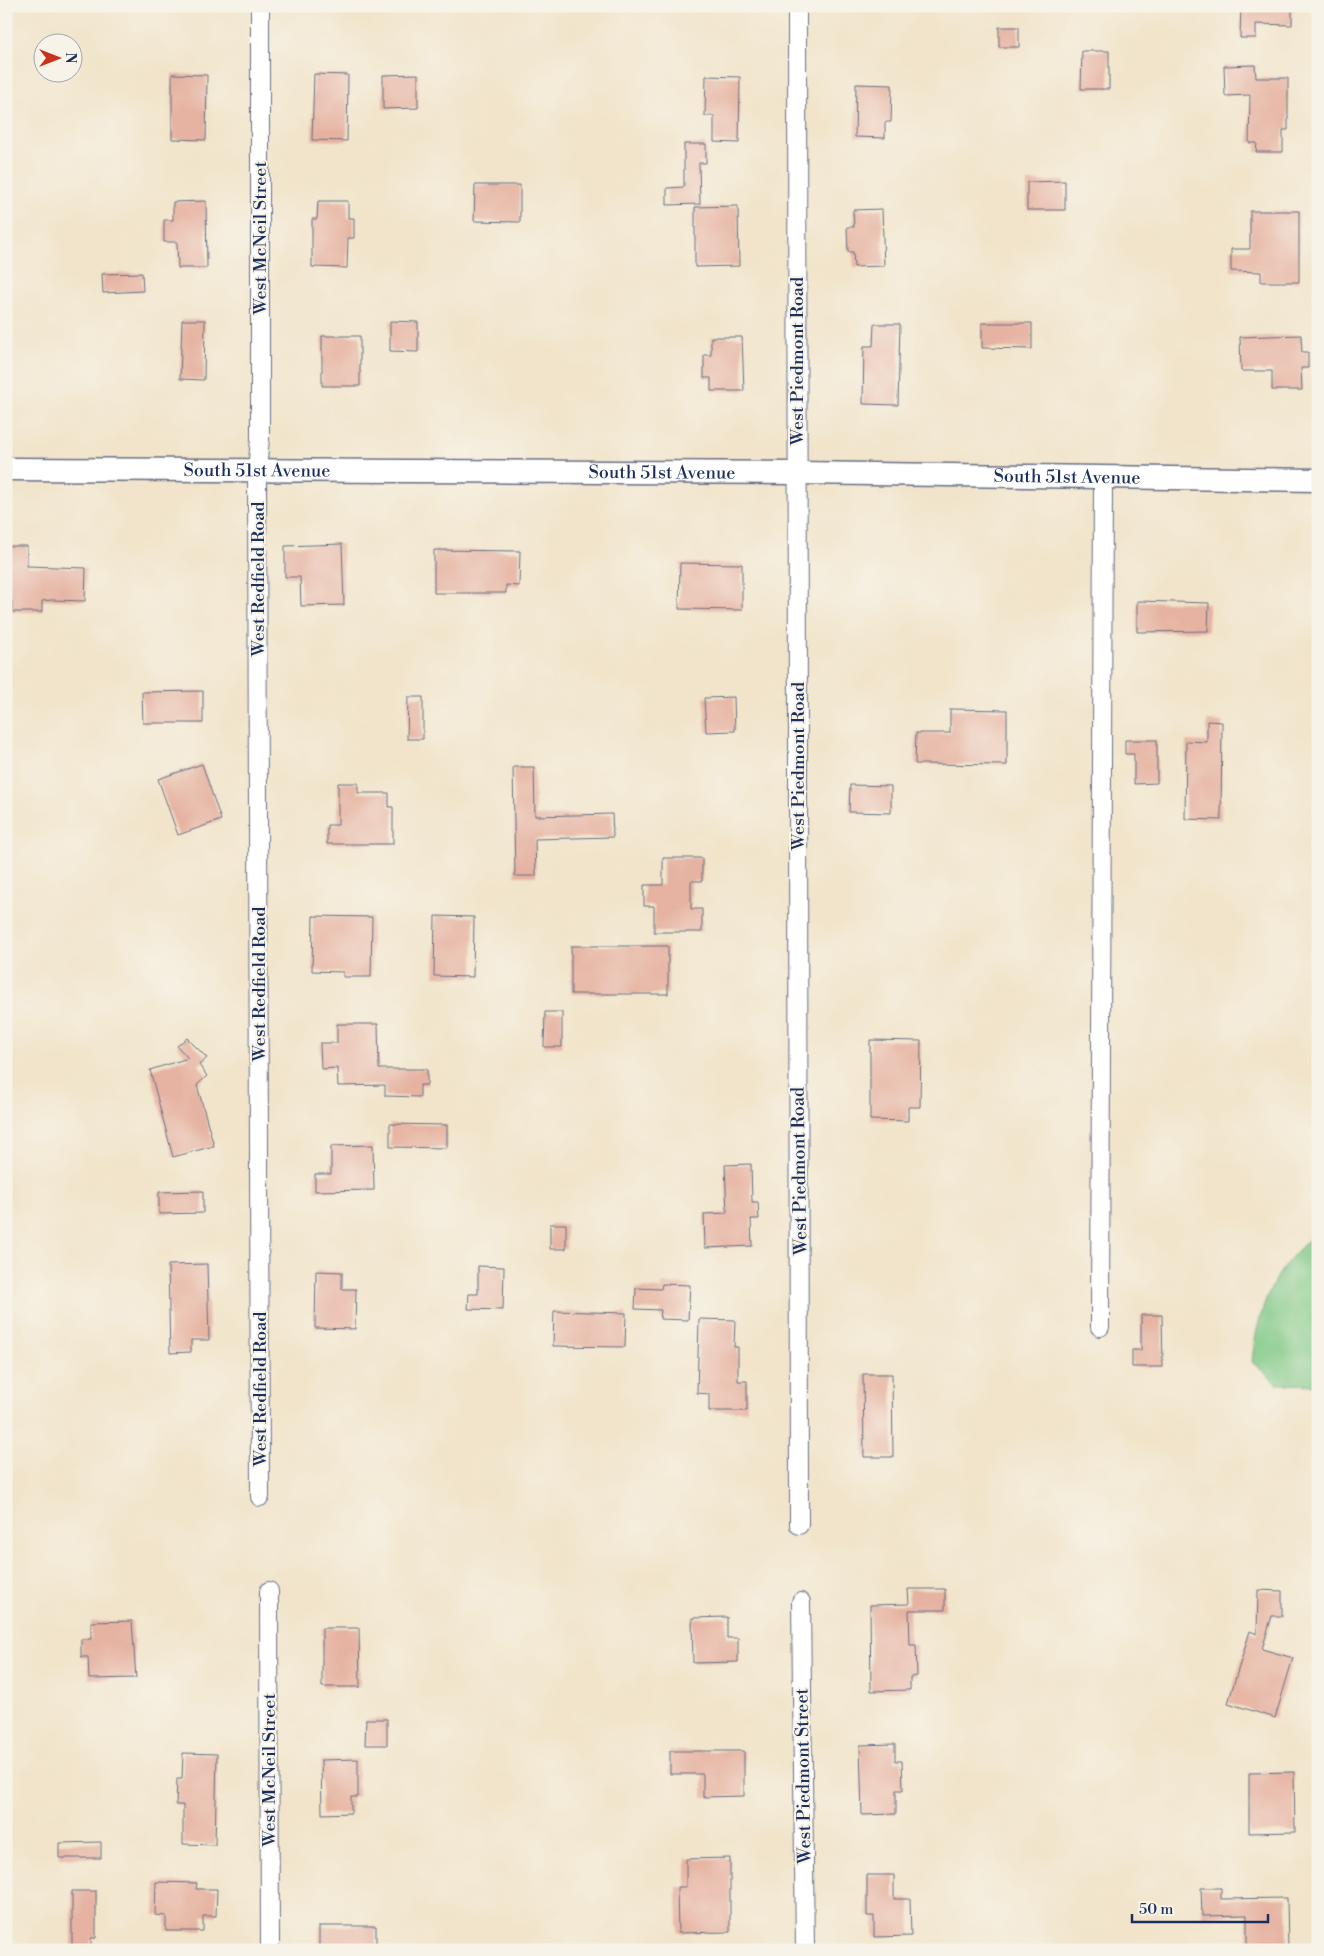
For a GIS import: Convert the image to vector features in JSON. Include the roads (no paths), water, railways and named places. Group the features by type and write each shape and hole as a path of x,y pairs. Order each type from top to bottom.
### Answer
{"main road":[{"name":"South 51st Avenue","path":"6,469 797,473 1318,480"}],"street":[{"name":"West McNeil Street","path":"257,470 260,439 260,6"},
{"name":"West Piedmont Road","path":"797,6 799,1525"},
{"name":"West Redfield Road","path":"257,470 260,1497"},
{"path":"1100,1327 1103,477"},
{"name":"West McNeil Street","path":"269,1591 270,1950"},
{"name":"West Piedmont Street","path":"801,1602 805,1950"}]}
